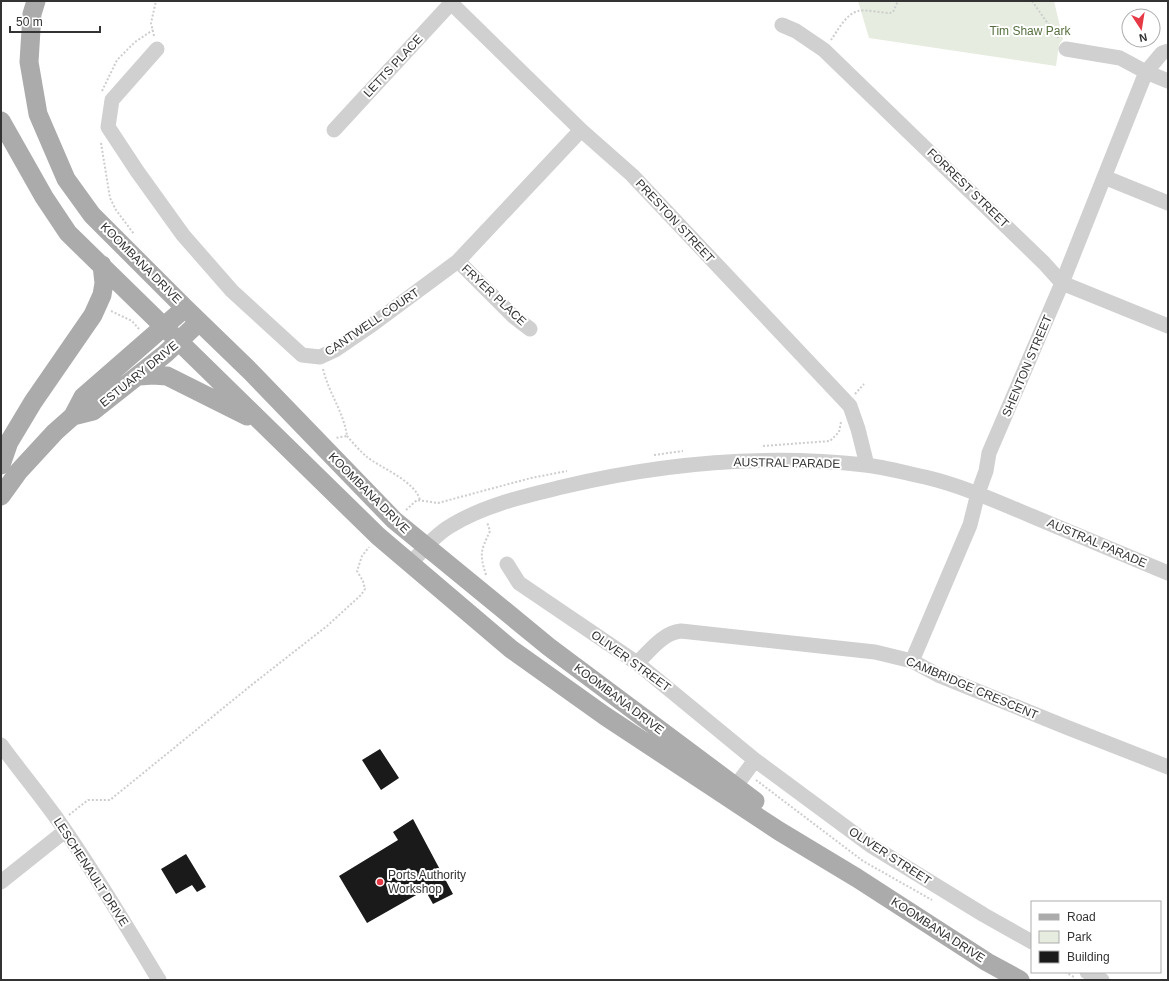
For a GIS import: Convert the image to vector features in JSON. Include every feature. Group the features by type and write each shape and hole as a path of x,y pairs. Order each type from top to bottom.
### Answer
{"main road":[{"name":"KOOMBANA DRIVE","path":"36,1 32,14 30,62 38,114 66,179 92,215 251,372 394,520 549,647 779,831 857,878 987,962 1020,980"},
{"name":"KOOMBANA DRIVE","path":"1,121 44,197 68,233 378,536 511,649 605,716 731,792"},
{"path":"1,465 9,442 33,402 93,315 102,295 104,283 102,265"},
{"name":"ESTUARY DRIVE","path":"1,496 19,470 73,416 83,397 185,308"},
{"name":"ESTUARY DRIVE","path":"73,416 92,411 139,376 199,322"},
{"path":"139,376 153,374 167,376 263,424"}],"street":[{"name":"PRESTON STREET","path":"451,2 581,130 632,175 850,406 858,429 867,465"},
{"name":"LETTS PLACE","path":"334,130 451,2"},
{"name":"FORREST STREET","path":"782,25 796,31 824,50 1044,262 1062,284 1168,326"},
{"name":"CANTWELL COURT","path":"157,49 112,100 108,126 137,171 183,235 232,291 302,355 320,357 335,350 373,324 458,261 581,130"},
{"path":"1066,49 1120,58 1146,72 1168,81"},
{"name":"SHENTON STREET","path":"912,661 970,525 990,453 1062,284 1146,72 1158,56 1168,51"},
{"path":"1104,177 1168,203"},
{"name":"FRYER PLACE","path":"458,261 513,316 530,329"},
{"name":"AUSTRAL PARADE","path":"411,563 426,546 451,525 482,510 505,502 600,478 654,468 707,462 757,459 867,465 926,478 978,493 1168,573"},
{"name":"OLIVER STREET","path":"507,564 519,583 637,664 755,760 870,845 984,915 1031,941"},
{"name":"CAMBRIDGE CRESCENT","path":"637,664 662,638 673,632 876,652 912,661 938,674 1168,767"},
{"name":"LESCHENAULT DRIVE","path":"1,745 66,831 125,923 159,980"},
{"name":"LESCHENAULT DRIVE","path":"1,755 18,769"},
{"path":"731,792 755,760"},
{"path":"1,882 66,831"},
{"path":"1089,973 1102,980"}],"path":[{"path":"156,1 151,23 157,49"},
{"path":"824,50 845,20 852,14 858,11 890,13 893,12 898,1"},
{"path":"1032,1 1066,49"},
{"path":"109,310 132,322 140,330"},
{"path":"320,357 326,381 342,415 347,436 367,457 403,480 419,494 420,500"},
{"path":"336,438 347,436"},
{"path":"1067,973 1079,980"}],"green space":[{"name":"Tim Shaw Park","path":"858,1 1054,1 1063,39 1059,45 1056,66 869,38"}],"building":[{"path":"380,749 399,778 381,790 362,760"},
{"path":"413,819 453,894 433,904 425,890 367,923 339,876 398,840 393,832"},
{"path":"186,854 206,887 197,892 192,885 176,894 161,869"}],"place":[{"name":"Ports Authority Workshop","path":"380,882"}]}
